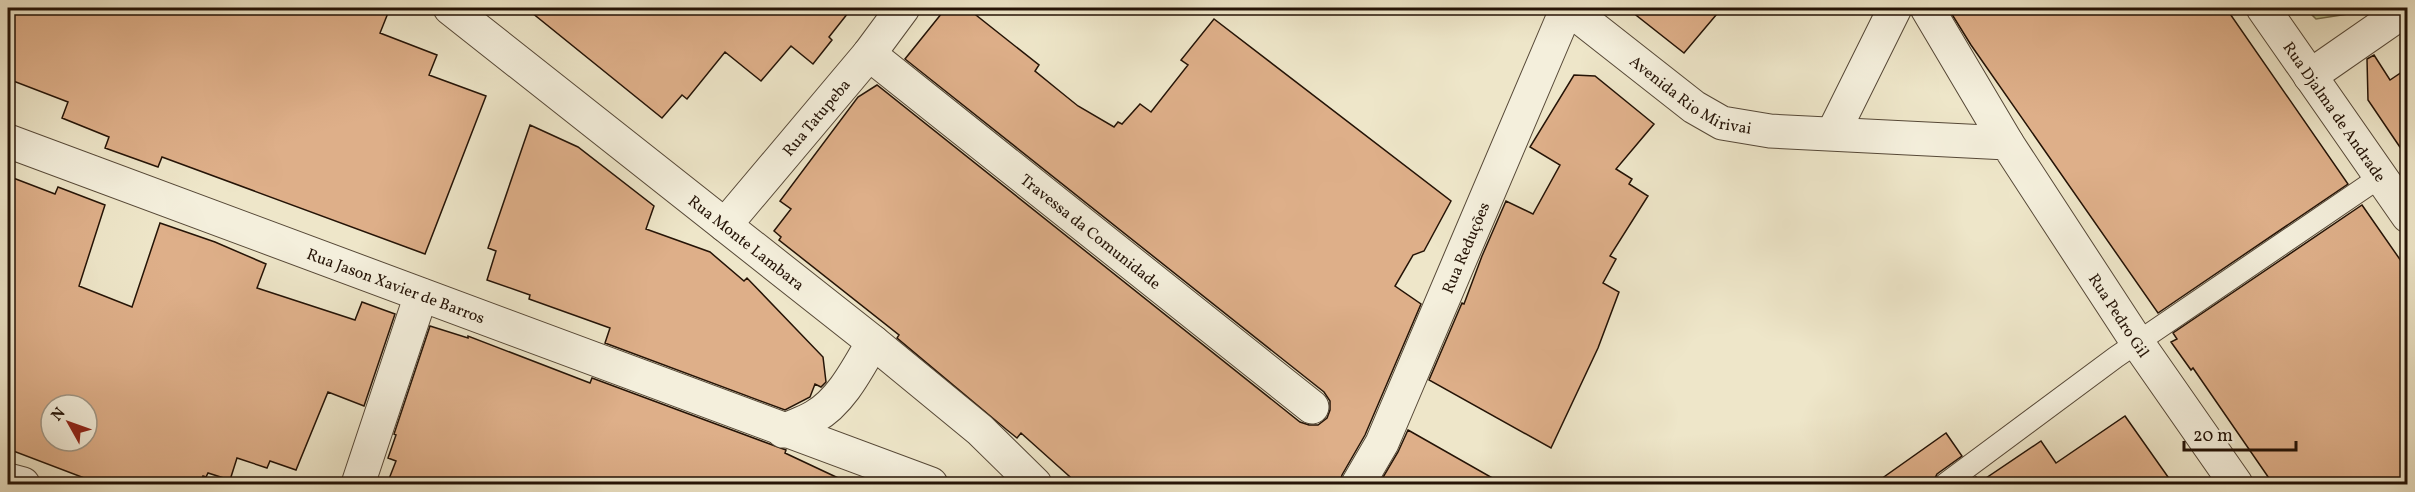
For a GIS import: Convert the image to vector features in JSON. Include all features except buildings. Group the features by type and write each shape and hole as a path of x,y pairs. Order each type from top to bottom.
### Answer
{"street":[{"name":"Rua Monte Lambara","path":"450,8 873,342 980,430 1035,484"},
{"name":"Rua Tatupeba","path":"725,225 869,54 903,8"},
{"name":"Avenida Rio Mirivai","path":"1567,8 1694,107 1722,123 1770,131 1833,133"},
{"name":"Rua Reduções","path":"1358,484 1383,443 1567,8"},
{"path":"1894,8 1833,133 2007,142"},
{"name":"Rua Pedro Gil","path":"1927,8 2007,142 2137,342 2236,484"},
{"name":"Rua Djalma de Andrade","path":"2263,8 2408,216"},
{"path":"2310,76 2408,8"},
{"name":"Travessa da Comunidade","path":"869,54 1312,407"},
{"name":"Rua Jason Xavier de Barros","path":"8,141 783,431 931,484"},
{"path":"358,484 421,295"},
{"path":"783,431 815,417 834,400 856,372 873,342"},
{"path":"8,480 23,484"}],"lane":[{"path":"1945,484 2137,342 2380,177"}],"green space":[{"path":"2305,8 2369,8 2361,12 2316,19"}]}
